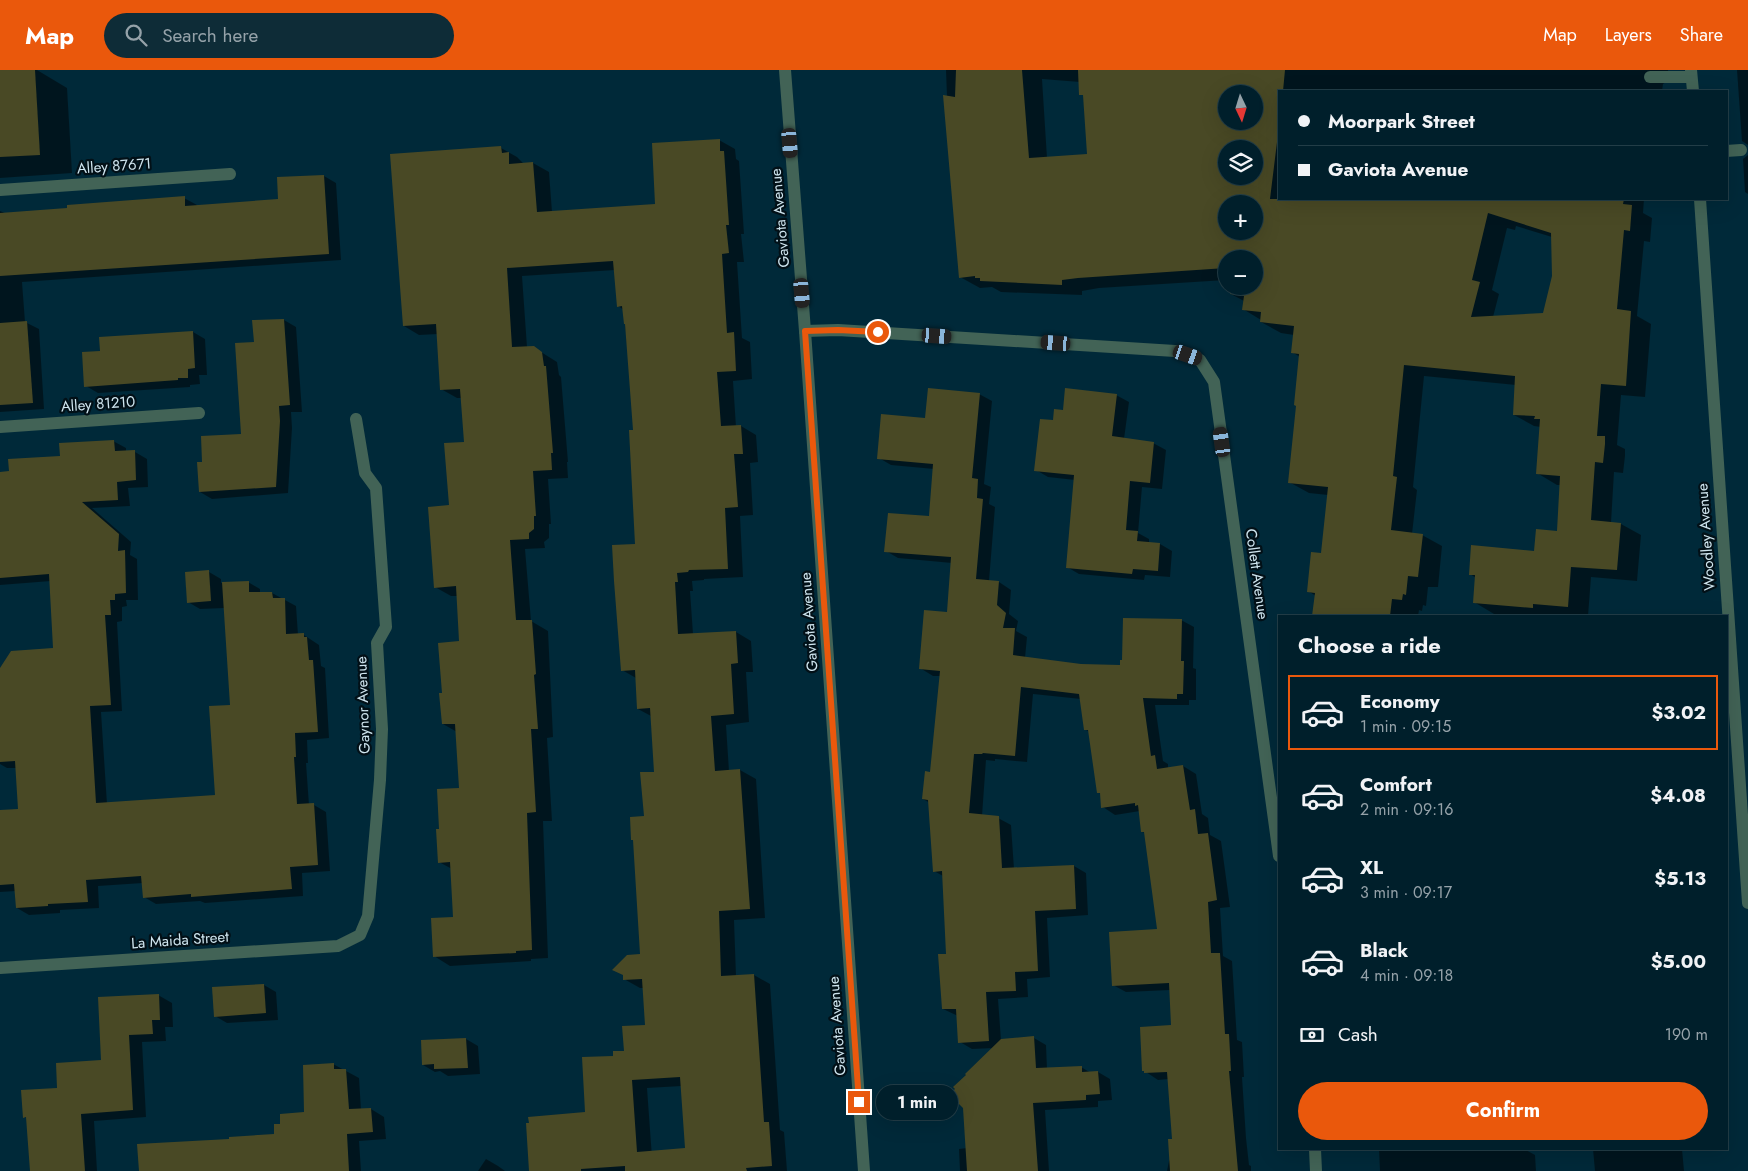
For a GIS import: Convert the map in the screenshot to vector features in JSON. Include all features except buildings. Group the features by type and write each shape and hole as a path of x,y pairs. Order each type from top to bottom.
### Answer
{"street":[{"name":"Gaviota Avenue","path":"785,70 864,1171"},
{"path":"1650,77 1691,74 1692,90"},
{"path":"1728,151 1741,150"},
{"name":"Alley 87671","path":"0,190 230,174"},
{"name":"Woodley Avenue","path":"1700,200 1748,903"},
{"name":"Collett Avenue","path":"805,331 838,330 1175,351 1200,360 1214,382 1278,849"},
{"name":"Alley 81210","path":"0,427 199,414"},
{"name":"Gaynor Avenue","path":"356,420 365,473 376,488 386,626 377,643 382,729 380,780 368,916 360,935"},
{"name":"La Maida Street","path":"0,968 338,946 360,935"},
{"path":"1315,1150 1316,1171"}],"route":[{"path":"859,1102 805,331 878,332"}]}
